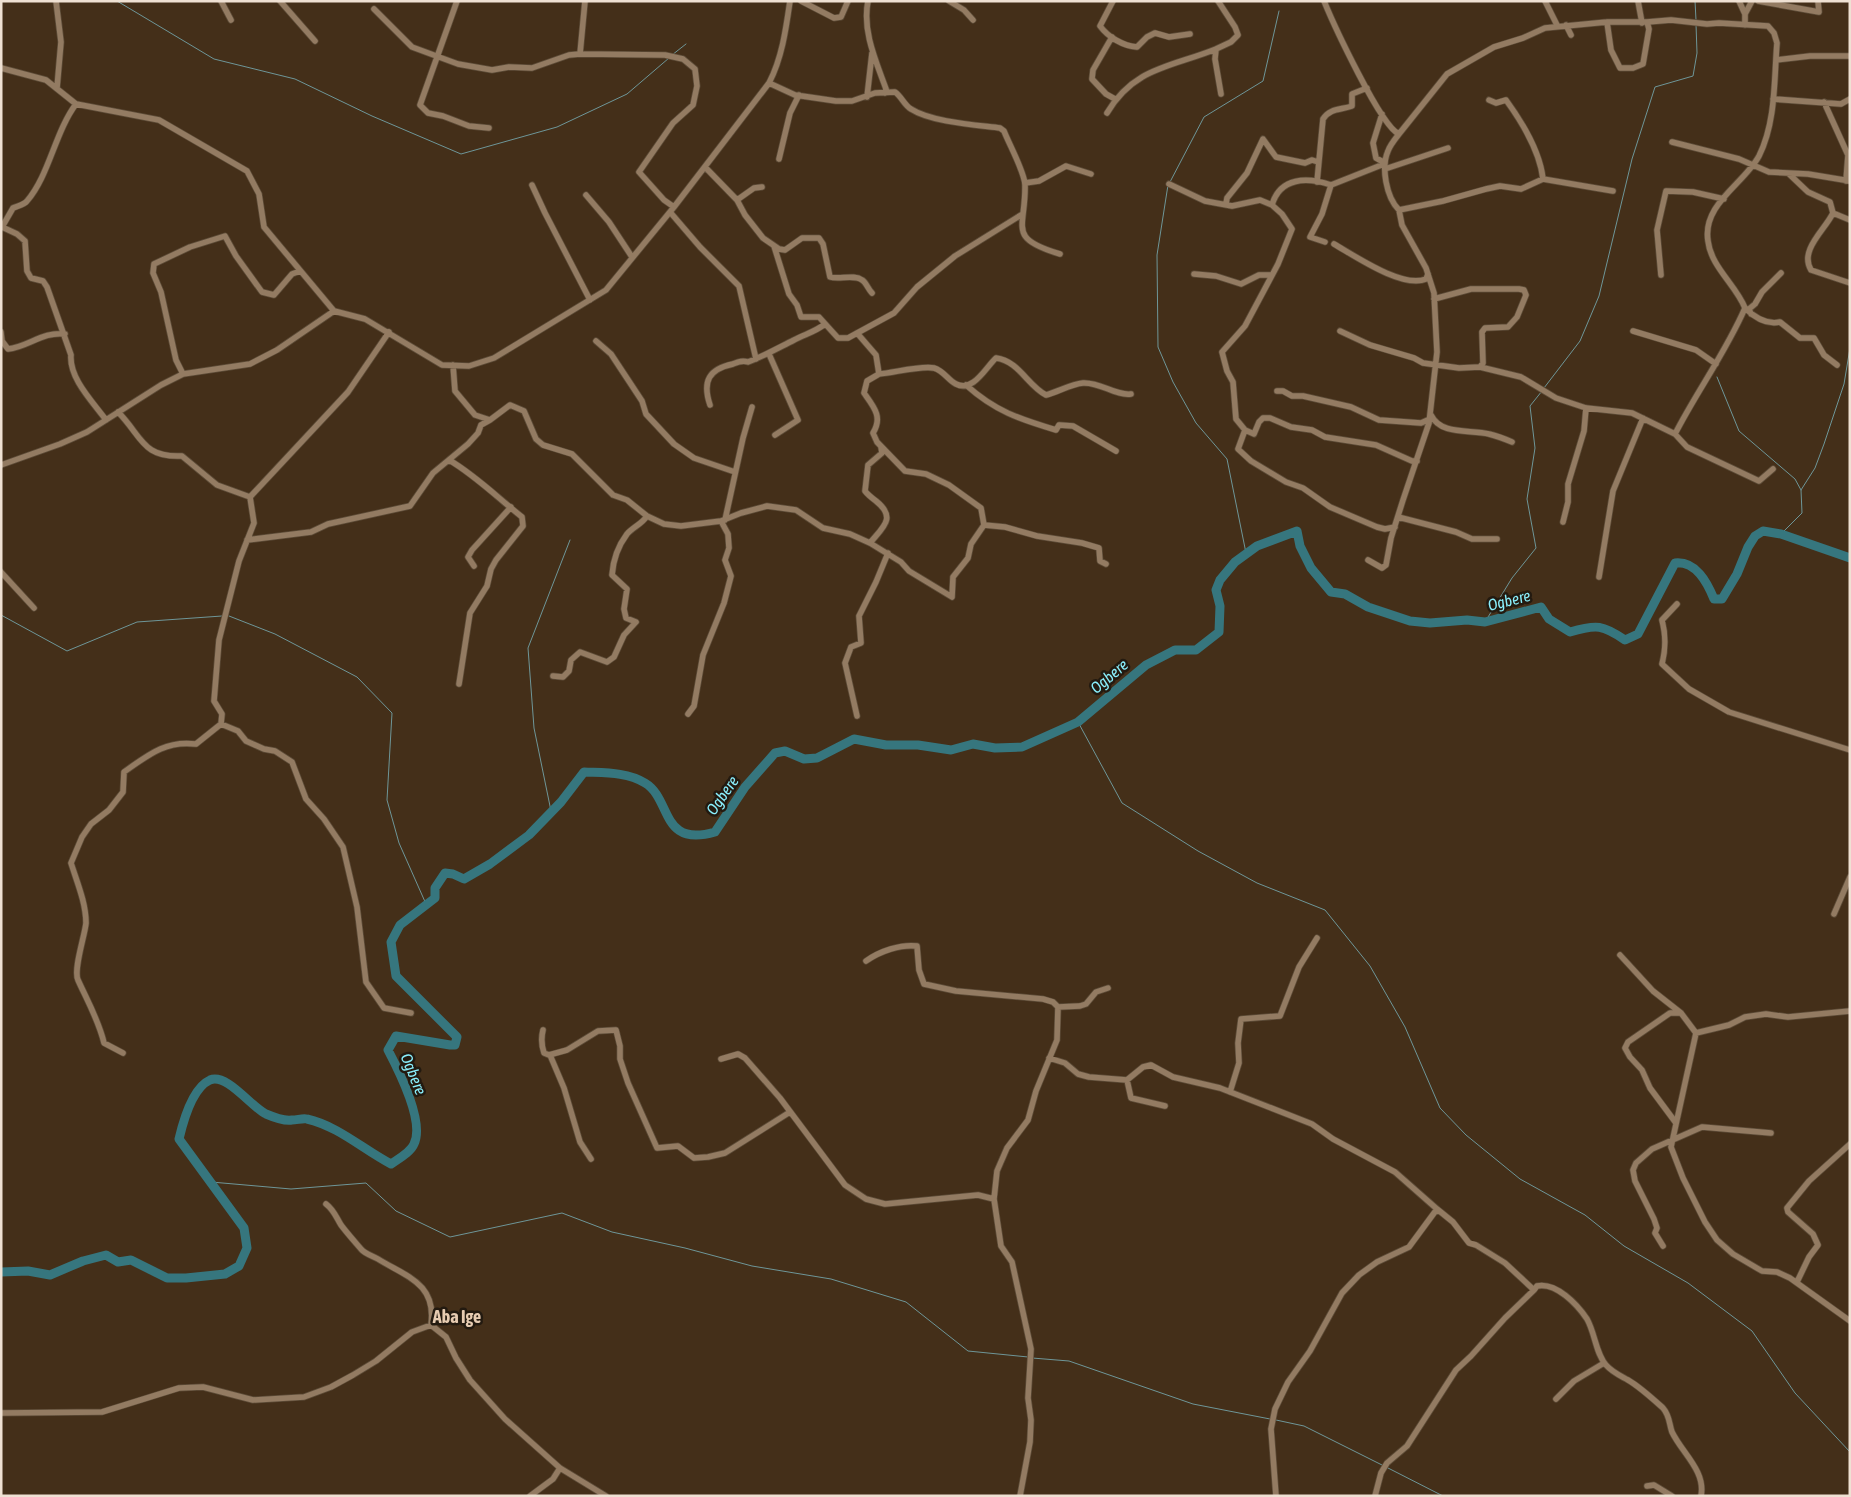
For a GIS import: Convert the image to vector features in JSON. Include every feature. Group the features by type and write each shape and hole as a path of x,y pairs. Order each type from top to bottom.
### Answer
{"street":[{"path":"56,1 61,42 57,88"},
{"path":"221,1 231,20"},
{"path":"280,1 316,42"},
{"path":"457,1 420,105 428,113 443,116 469,126 490,128"},
{"path":"580,54 585,1"},
{"path":"1,68 46,80 76,104 159,120 178,133 222,154 247,171 259,194 264,227 334,311 365,319 442,365 468,366 494,358 606,290 672,210 769,83 775,71 786,30 790,1"},
{"path":"801,1 834,18 841,16 848,1"},
{"path":"868,1 868,26 872,53 886,89 885,93"},
{"path":"949,1 964,10 974,20"},
{"path":"1113,1 1100,26 1112,37 1134,48 1155,33 1169,37 1190,34"},
{"path":"1107,113 1115,98 1132,83 1152,71 1216,49 1231,42 1238,35 1218,1"},
{"path":"1324,1 1346,50 1367,88 1395,133 1399,134"},
{"path":"1545,1 1557,25"},
{"path":"1607,22 1611,50 1620,68 1633,68 1643,64 1649,29 1645,23 1638,1"},
{"path":"1739,1 1745,14 1745,25"},
{"path":"1745,14 1752,1"},
{"path":"1758,1 1819,12 1818,1"},
{"path":"374,9 412,47 458,64 492,70 509,67 532,68 569,55 580,54 665,55 683,59 695,69 697,86 693,105 674,123 639,172 664,200 700,247 739,286 756,359"},
{"path":"1368,560 1382,568 1386,565 1395,526 1431,417 1437,352 1434,299 1428,274 1406,234 1399,219 1399,210 1390,194 1385,165 1388,151 1399,134 1447,74 1494,47 1557,25 1607,22 1645,23 1671,20 1707,24 1768,26 1774,33 1777,43 1770,127 1754,165 1711,215 1707,230 1708,244 1725,278 1741,298 1744,308 1751,314 1774,323 1780,322 1800,338 1814,338 1824,355 1837,365"},
{"path":"1566,25 1571,35"},
{"path":"1112,37 1093,70 1092,79 1106,94 1115,98"},
{"path":"1216,49 1215,59 1221,94"},
{"path":"867,97 872,53"},
{"path":"1776,60 1810,56 1850,56"},
{"path":"769,83 799,95 844,101 895,92 908,107 917,112 965,124 1000,128 1004,131 1025,183 1021,227 1035,247 1060,254"},
{"path":"1317,182 1318,162 1323,140 1323,120 1326,114 1352,106 1352,94 1367,88"},
{"path":"779,159 790,113 799,95"},
{"path":"1773,99 1841,104 1850,99"},
{"path":"1489,100 1496,103 1506,100 1515,113 1542,168 1544,179"},
{"path":"1672,142 1718,153 1769,172 1808,174 1848,181 1849,155 1824,102"},
{"path":"76,104 66,117 37,184 26,203 13,208 2,227 17,234 25,241 27,271 31,278 43,281 65,334 71,355 70,364 79,384 106,420"},
{"path":"1382,114 1373,147 1376,158 1385,165"},
{"path":"1226,204 1227,198 1251,166 1263,139 1276,157 1305,163 1312,160 1318,162"},
{"path":"1272,205 1274,195 1289,184 1304,181 1331,185 1385,165 1448,148"},
{"path":"1025,183 1039,181 1066,166 1091,174"},
{"path":"705,167 737,200 759,234 774,246 785,250 802,238 819,238 823,244 830,277 838,279 859,278 864,281 872,293"},
{"path":"1789,174 1808,192 1830,202 1833,213"},
{"path":"1399,210 1443,201 1486,188 1500,186 1521,189 1544,179 1613,191"},
{"path":"1169,184 1205,201 1232,206 1257,199 1272,205 1282,214 1292,229 1272,275 1246,326 1222,352 1227,371 1233,382 1236,419 1245,430 1254,434 1258,422 1262,418 1270,418 1291,427 1312,430 1325,437 1376,445 1412,461 1417,460"},
{"path":"532,185 590,300"},
{"path":"1325,242 1310,237 1322,214 1331,185"},
{"path":"737,200 754,188 762,187"},
{"path":"1661,275 1657,230 1666,191 1693,192 1724,198"},
{"path":"586,195 609,222 632,257"},
{"path":"1833,213 1850,220"},
{"path":"1833,213 1819,232 1807,257 1807,264 1811,270 1850,283"},
{"path":"774,246 789,294 797,305 801,317 819,317 838,338 848,338 894,313 917,287 955,256 1021,215"},
{"path":"183,374 176,360 161,292 153,273 154,264 190,247 225,236 236,256 262,292 268,295 274,295 292,274 300,271"},
{"path":"1334,244 1376,268 1407,281 1419,282 1426,279 1428,274"},
{"path":"1751,314 1749,309 1755,304 1762,292 1782,273"},
{"path":"1194,274 1211,275 1241,284 1259,275 1272,275"},
{"path":"1434,299 1471,289 1501,291 1518,289 1526,292 1524,304 1513,324 1508,327 1485,328 1482,332 1483,363 1480,367"},
{"path":"1675,434 1692,401 1716,364 1744,308"},
{"path":"2,464 60,444 106,420 161,385 183,374 250,364 277,350 334,311"},
{"path":"710,405 706,394 707,384 718,368 769,354 793,340 815,332 825,324"},
{"path":"1340,331 1370,345 1414,358 1423,363 1459,368 1480,367 1521,377 1542,391 1586,408 1623,410 1675,434 1687,447 1724,463 1751,479 1758,481 1763,479 1773,468"},
{"path":"1633,331 1696,350 1716,364"},
{"path":"1,332 2,341 8,349 16,348 55,333 65,334"},
{"path":"250,497 348,392 389,332"},
{"path":"857,333 876,355 879,374"},
{"path":"596,341 611,354 642,400 646,414 674,444 694,458 735,472"},
{"path":"769,354 798,420 775,435"},
{"path":"247,540 311,532 328,524 410,506 433,473 468,444 478,433 482,425 510,405 524,411 536,438 543,445 572,454 613,495 626,500 647,516 664,524 681,526 723,521 741,512 767,506 796,510 824,528 850,534 888,553 909,571 952,597 953,577 968,558 971,544 984,525 981,508 957,489 926,474 906,471 881,447 873,433 877,426 878,414 864,393 867,381 879,374 933,368 943,372 956,384 966,385 978,379 996,358 1018,368 1036,388 1046,395 1084,383 1105,385 1123,395 1131,394"},
{"path":"453,365 456,391 475,416 490,420"},
{"path":"966,385 982,398 1018,419 1056,430 1059,424 1073,426 1116,451"},
{"path":"1277,391 1283,391 1292,396 1303,396 1350,407 1379,420 1421,423 1431,417"},
{"path":"688,714 694,706 695,691 703,655 724,603 730,576 725,560 729,548 728,534 723,521 752,407"},
{"path":"1564,522 1568,502 1568,484 1584,431 1586,408"},
{"path":"118,412 149,450 166,457 182,456 217,485 250,497"},
{"path":"1431,417 1439,425 1451,429 1490,434 1512,442"},
{"path":"1599,577 1613,491 1643,418"},
{"path":"1245,430 1238,448 1251,461 1286,482 1303,488 1330,508 1377,527 1385,529 1395,526"},
{"path":"870,543 887,522 888,516 883,507 864,491 868,465 882,453 881,447"},
{"path":"449,460 464,468 511,507 522,517 523,526 496,560 491,569 488,586 470,612 459,684"},
{"path":"123,1053 104,1043 100,1026 77,979 86,923 81,894 71,863 82,837 91,824 109,810 123,792 124,772 151,753 180,742 196,744 221,724 222,714 214,701 219,640 238,561 254,523 250,497"},
{"path":"474,566 468,557 472,550 511,507"},
{"path":"553,676 563,676 570,671 570,660 580,652 607,662 614,657 624,635 636,622 626,618 624,609 627,589 612,575 613,561 628,534 643,523 647,516"},
{"path":"1398,518 1456,532 1472,539 1497,539"},
{"path":"984,525 1005,527 1037,536 1082,542 1099,548 1100,561 1106,564"},
{"path":"857,716 845,663 851,646 861,643 859,616 888,553"},
{"path":"1,572 34,608"},
{"path":"1677,604 1662,620 1666,637 1662,664 1689,689 1729,712 1850,750"},
{"path":"221,724 238,731 246,741 264,749 275,751 292,762 306,798 324,819 343,848 357,907 366,982 384,1008 411,1014"},
{"path":"1834,914 1850,877"},
{"path":"1230,1092 1238,1063 1241,1019 1280,1016 1299,967 1317,938"},
{"path":"866,961 874,955 906,945 917,946 919,970 924,984 956,991 1043,999 1053,1002 1058,1007 1057,1040 1028,1120 1007,1148 997,1171 994,1199 1001,1246 1012,1262 1031,1349 1028,1398 1031,1420 1030,1442 1020,1496"},
{"path":"1620,955 1653,992 1681,1013 1696,1033 1671,1147 1683,1178 1717,1240 1747,1263 1762,1271 1777,1272 1797,1282 1850,1321"},
{"path":"1058,1007 1086,1004 1096,992 1108,988"},
{"path":"1696,1033 1729,1025 1745,1017 1766,1014 1788,1017 1850,1011"},
{"path":"1676,1124 1650,1088 1642,1070 1630,1058 1625,1048 1628,1042 1670,1014 1681,1013"},
{"path":"543,1030 541,1038 542,1048 544,1053 550,1055 566,1050 598,1031 616,1030 620,1046 620,1058 628,1083 657,1148 678,1146 694,1158 725,1153 790,1112"},
{"path":"721,1059 738,1054 745,1058 790,1112 846,1185 866,1199 885,1204 978,1195 994,1199"},
{"path":"550,1055 564,1088 580,1142 591,1159"},
{"path":"1050,1058 1065,1063 1078,1074 1089,1077 1127,1080 1143,1067 1151,1066 1173,1077 1199,1082 1230,1092 1324,1131 1333,1139 1395,1172 1453,1222 1469,1243 1476,1245 1505,1263 1534,1290"},
{"path":"1127,1080 1131,1098 1165,1106"},
{"path":"1663,1246 1655,1233 1657,1228 1654,1219 1635,1181 1633,1170 1636,1163 1652,1149 1702,1126 1771,1133"},
{"path":"1797,1282 1809,1257 1818,1245 1813,1234 1788,1212 1787,1208 1809,1181 1850,1144"},
{"path":"326,1204 334,1210 342,1227 362,1251 387,1266 405,1272 419,1284 430,1306 431,1326"},
{"path":"1276,1496 1271,1429 1275,1408 1288,1382 1310,1351 1342,1293 1358,1275 1377,1262 1409,1247 1437,1209"},
{"path":"1375,1496 1381,1473 1387,1463 1407,1446 1456,1370 1472,1356 1505,1318 1537,1286 1548,1285 1558,1289 1567,1296 1587,1319 1604,1363 1613,1373 1629,1380 1665,1410 1671,1421 1671,1430 1689,1455 1703,1485 1701,1496"},
{"path":"1,1413 102,1412 179,1388 203,1388 253,1400 304,1396 331,1386 376,1362 412,1332 431,1326"},
{"path":"431,1326 446,1337 465,1373 489,1403 534,1447 560,1468 606,1496"},
{"path":"1556,1399 1574,1381 1604,1363"},
{"path":"530,1496 552,1479 560,1468"},
{"path":"1648,1486 1654,1485 1672,1496"}],"waterway":[{"path":"117,1 214,59 295,79 372,116 461,154 557,127 627,94 669,58"},
{"path":"1695,1 1696,20"},
{"path":"1170,182 1204,117 1263,81 1279,11"},
{"path":"1544,388 1580,341 1599,296 1632,159 1655,87 1693,76 1697,53 1696,24"},
{"path":"672,55 686,44"},
{"path":"1168,185 1157,255 1158,347 1173,382 1196,423 1227,459 1246,553"},
{"path":"1781,534 1802,513 1801,490 1815,468 1824,444 1844,384 1850,348"},
{"path":"1717,377 1739,431 1795,479 1801,490"},
{"path":"1485,622 1512,578 1536,548 1527,499 1535,448 1530,406 1542,391"},
{"name":"Ogbere","path":"1,1272 28,1271 50,1275 83,1261 106,1255 118,1262 131,1260 167,1278 225,1274 239,1266 247,1248 244,1228 179,1139 193,1098 198,1090 210,1080 224,1081 269,1115 286,1120 307,1119 329,1127 391,1164 407,1153 414,1144 416,1135 414,1110 388,1050 396,1036 450,1045 455,1045 457,1037 396,976 391,942 400,925 435,898 435,888 445,873 464,879 490,864 529,835 561,802 584,772 608,773 638,779 654,790 676,828 685,833 697,835 715,832 745,787 775,753 785,751 804,759 817,758 854,739 886,745 918,745 951,750 973,744 995,748 1022,747 1078,722 1146,665 1175,650 1196,650 1219,632 1220,606 1216,590 1220,580 1235,562 1257,546 1297,531 1300,546 1311,568 1331,592 1345,594 1368,607 1410,621 1430,623 1467,620 1485,622 1541,607 1549,619 1570,632 1599,627 1611,631 1625,640 1638,634 1675,563 1689,565 1695,569 1708,586 1714,599 1722,599 1737,574 1748,547 1755,536 1763,531 1781,534 1850,558"},
{"path":"551,811 534,728 528,648 570,540"},
{"path":"1,615 67,651 137,622 222,616"},
{"path":"229,616 275,634 357,677 392,713 387,800 399,843 426,904"},
{"path":"1078,722 1122,803 1198,851 1257,883 1325,910 1370,966 1405,1027 1440,1108 1466,1135 1520,1179 1585,1215 1624,1246 1688,1283 1752,1331 1795,1393 1850,1452"},
{"path":"211,1182 291,1189 366,1183 396,1211 450,1237 562,1213 612,1232 685,1248 752,1266 831,1279 906,1302 968,1351 1028,1357"},
{"path":"1032,1358 1069,1361 1193,1404 1270,1419"},
{"path":"1276,1420 1304,1426 1382,1465"},
{"path":"1388,1468 1443,1496"}],"district":[{"name":"Aba Ige","path":"457,1316"}]}
